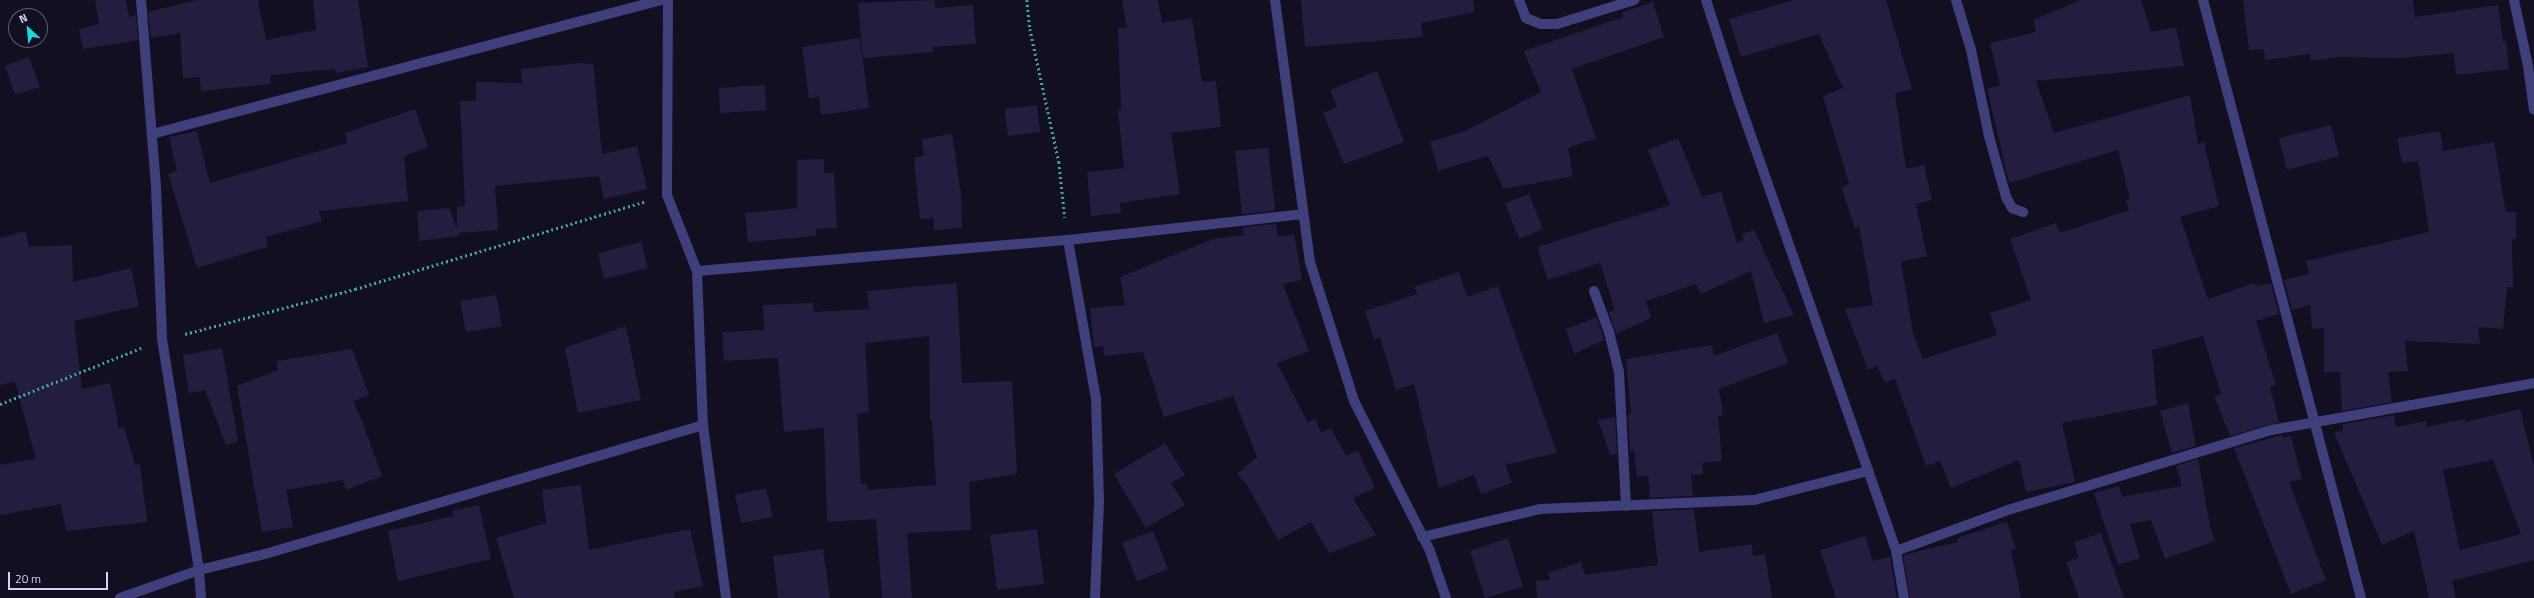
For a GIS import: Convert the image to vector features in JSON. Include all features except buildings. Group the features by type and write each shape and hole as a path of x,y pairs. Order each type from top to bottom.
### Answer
{"street":[{"path":"141,0 160,246 162,339 199,570 201,598"},
{"path":"152,134 661,0"},
{"path":"668,0 667,195 698,271 703,425 726,598"},
{"path":"1275,0 1310,262 1354,401 1430,551 1446,598"},
{"path":"1519,0 1526,18 1547,24 1557,24 1583,18 1634,0"},
{"path":"1706,0 1738,99 1896,551 1904,598"},
{"path":"1956,0 1971,50 1989,136 2006,197 2012,208 2023,212"},
{"path":"2203,0 2313,423 2362,598"},
{"path":"2514,0 2528,66 2534,110"},
{"path":"698,271 1068,240 1304,214"},
{"path":"1068,240 1096,399 1099,502 1095,598"},
{"path":"1594,291 1610,332 1619,372 1626,506"},
{"path":"1896,551 2008,510 2272,430 2534,383"},
{"path":"120,598 199,570 266,554 703,425"},
{"path":"1422,537 1540,509 1754,500 1868,471"}],"path":[{"path":"1027,0 1030,29 1059,162 1068,240"},
{"path":"0,404 162,339 355,289 667,195"}]}
